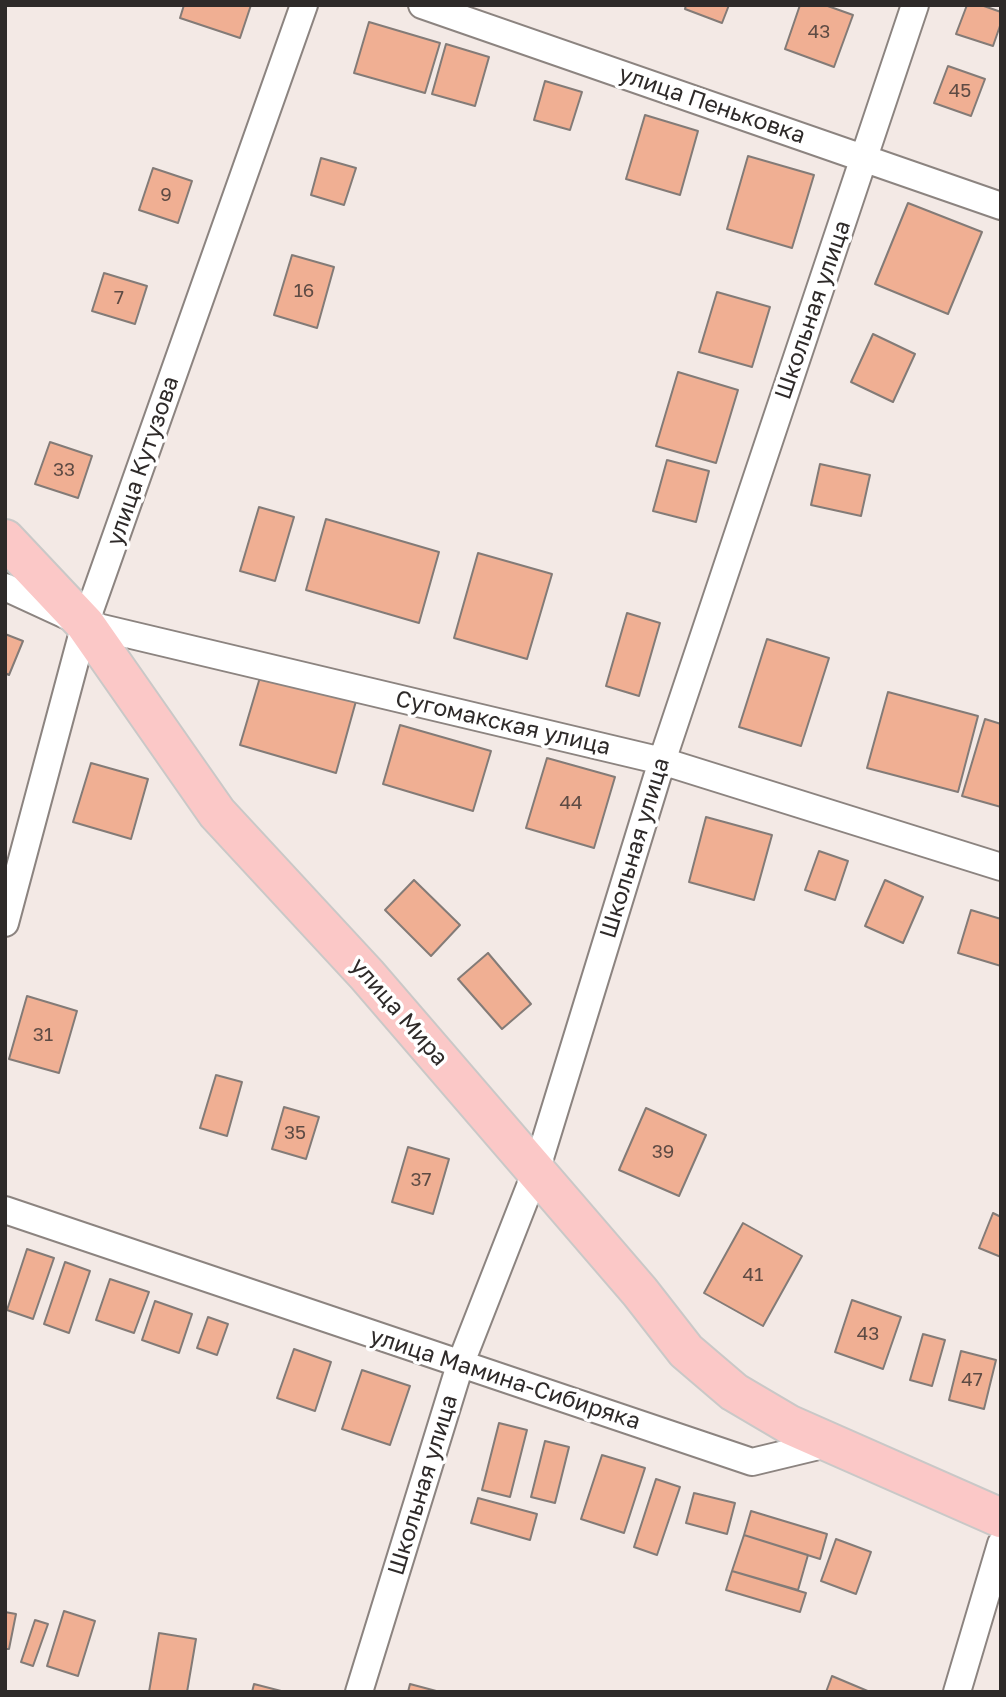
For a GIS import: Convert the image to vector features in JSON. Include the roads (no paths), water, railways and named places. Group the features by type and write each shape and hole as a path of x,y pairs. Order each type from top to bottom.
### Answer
{"main road":[{"name":"улица Мира","path":"5,539 85,624 217,813 367,975 640,1292 686,1350 734,1392 790,1425 831,1443"},
{"path":"831,1443 1001,1518"}],"street":[{"name":"улица Кутузова","path":"5,923 85,624 304,5"},
{"name":"улица Пеньковка","path":"422,5 1001,206"},
{"name":"Школьная улица","path":"359,1692 460,1365 536,1171 662,761 915,5"},
{"name":"Сугомакская улица","path":"5,587 85,624 662,761 1001,867"},
{"name":"улица Мамина-Сибиряка","path":"5,1210 752,1462 831,1443"},
{"path":"957,1692 1001,1544"}]}
